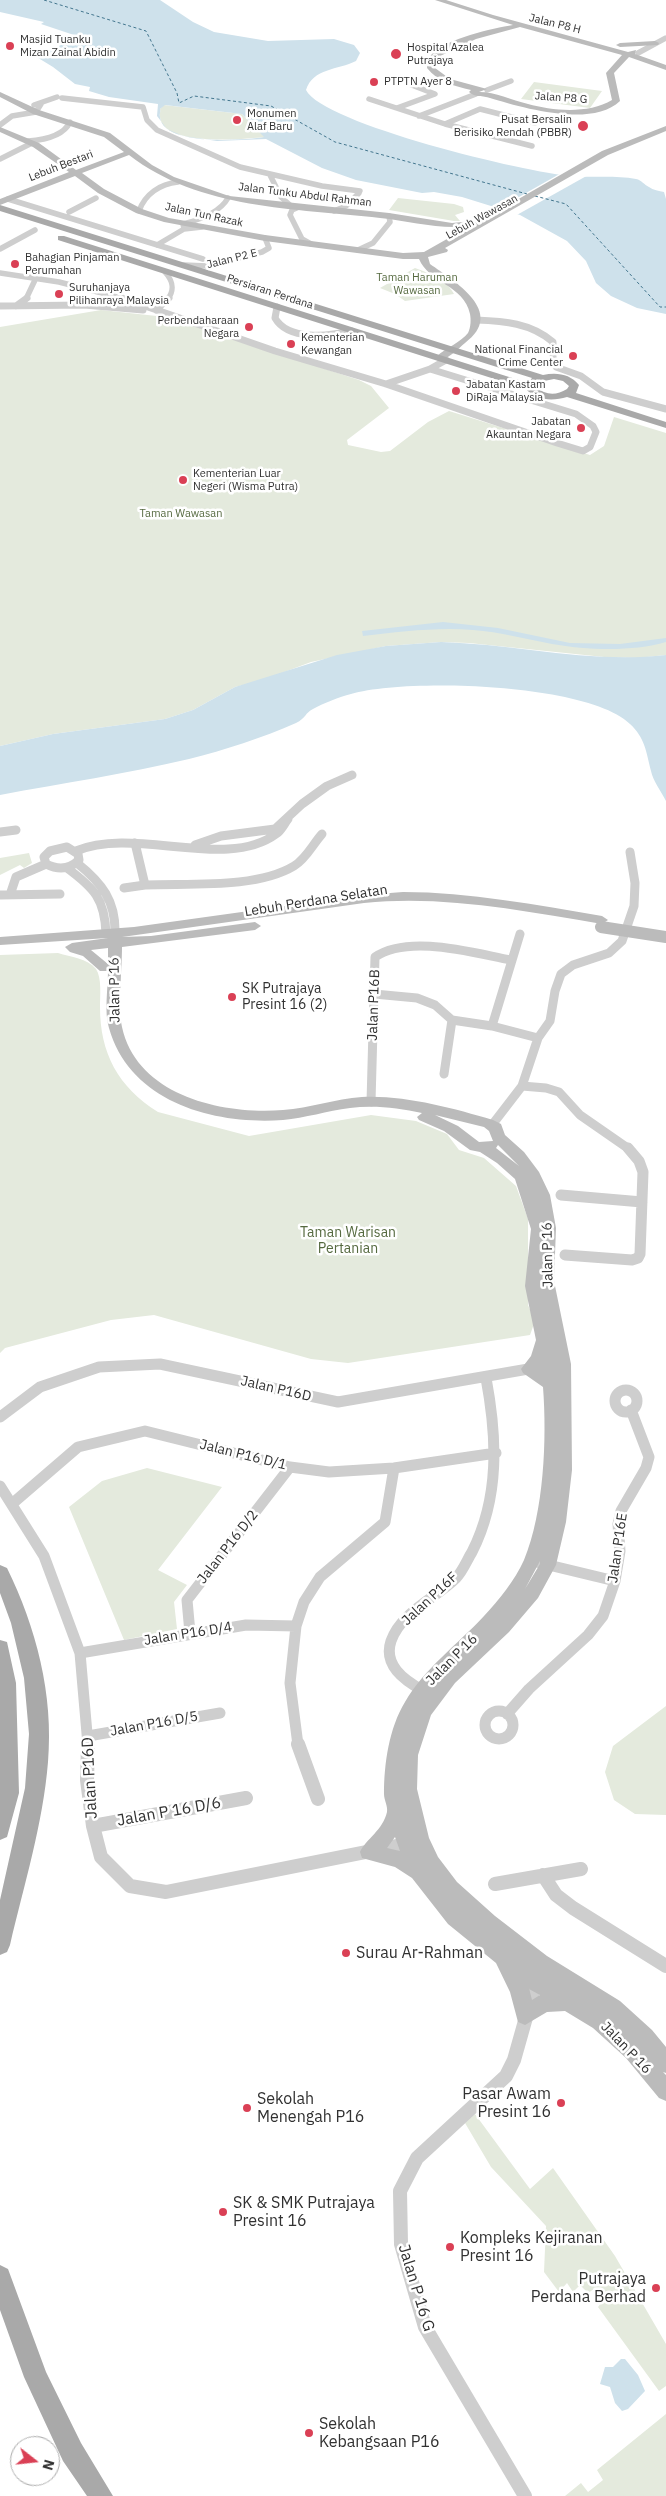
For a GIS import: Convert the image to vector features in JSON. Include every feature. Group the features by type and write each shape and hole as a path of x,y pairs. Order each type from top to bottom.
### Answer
{"main road":[{"name":"Persiaran Perdana","path":"0,208 441,345 459,347 540,378 554,376 567,379 574,385 570,393"},
{"name":"Persiaran Perdana","path":"0,219 530,387"},
{"path":"540,378 532,382 530,387 536,393 548,397 570,393 653,419 666,425"},
{"path":"653,419 666,421"},
{"path":"0,1573 22,1622 32,1668 39,1730 35,1787 0,1945"},
{"path":"0,1648 6,1683 9,1793 0,1830"},
{"path":"0,2277 36,2377 72,2452 101,2496"}],"street":[{"name":"Jalan P8 H","path":"439,0 495,19 608,49 628,57"},
{"name":"Jalan P8 H","path":"447,0 628,57 666,63"},
{"path":"495,19 503,24 499,29"},
{"path":"476,92 434,72 432,48 448,48 499,29 514,27 578,34 624,46 651,45"},
{"path":"628,57 666,38"},
{"path":"608,49 616,57 650,59 651,45"},
{"name":"Jalan P8 G","path":"487,92 537,109 573,112 595,111 608,107 616,101 610,73 628,57"},
{"name":"Jalan P8 H","path":"650,59 666,68"},
{"path":"419,116 476,92 487,92 511,81"},
{"path":"397,108 435,94 409,84"},
{"name":"Jalan Tunku Abdul Rahman","path":"0,94 21,105 38,108 107,135 149,167 178,182 228,198 334,211 349,209 452,226 482,222"},
{"path":"0,125 3,121 61,97 144,108 148,122 164,134 233,165 270,175 359,192 349,209"},
{"path":"369,99 445,124 532,146"},
{"path":"445,124 480,110 535,123"},
{"path":"0,158 22,149 30,142 43,140 66,130 70,122"},
{"name":"Lebuh Wawasan","path":"426,254 482,222 666,128"},
{"name":"Jalan Tun Razak","path":"0,129 30,142 98,195 113,198 139,211 184,226 412,257 444,250"},
{"name":"Lebuh Wawasan","path":"471,297 463,285 437,268 434,262 444,250 492,225 610,155 666,135"},
{"path":"22,149 41,150"},
{"name":"Lebuh Bestari","path":"3,199 69,171 128,151"},
{"path":"270,175 281,196 295,207 290,215 302,239 311,244"},
{"path":"139,211 145,200 162,185 178,182"},
{"path":"69,212 98,195"},
{"path":"263,203 281,196"},
{"path":"157,246 184,226 225,203 228,198"},
{"path":"3,199 203,259"},
{"path":"358,250 373,243 390,222 389,216"},
{"path":"0,249 35,230"},
{"name":"Jalan P2 E","path":"183,264 207,266 262,252 269,248 265,238"},
{"path":"262,252 271,253"},
{"path":"381,253 430,268 460,287 471,297 478,320 476,334 430,369 384,384"},
{"path":"426,254 423,259 430,268"},
{"path":"0,306 84,305 156,310 164,305 173,291 172,279 166,272"},
{"path":"0,273 31,277 101,292 274,350 384,384 566,446 583,451 590,447 596,432 593,426 576,414 430,369"},
{"path":"16,307 25,302 34,284 35,280 31,277"},
{"path":"84,305 102,302 105,296 101,292"},
{"path":"277,307 274,316 276,321 284,328 292,331 324,335 352,331"},
{"path":"478,320 520,325 540,333 553,342 553,361 556,367 581,376 603,392 666,409"},
{"path":"384,384 443,359"},
{"path":"10,895 16,876 46,864 44,857 50,850 67,848 76,851 98,844 135,843 182,848 211,845 233,848 264,835 280,831 288,819 308,800 327,786 352,775"},
{"path":"0,832 16,830"},
{"path":"211,845 221,836 245,832 264,835"},
{"path":"124,888 145,885 242,880 270,875 295,865 322,834"},
{"path":"135,843 145,885"},
{"path":"67,868 77,863 79,857 76,851"},
{"path":"483,1147 493,1144 495,1131 522,1086 538,1038 550,1021 555,990 564,970 609,952 622,941 634,906 634,883 630,852"},
{"name":"Jalan P 16","path":"77,863 99,880 112,900 116,925 110,940"},
{"name":"Jalan P 16","path":"46,864 55,868 67,868 88,884 102,900 110,940 109,1041 127,1072 144,1088 175,1107 213,1119 238,1122 270,1122 377,1110 404,1112 432,1119 462,1136 467,1143 483,1147 502,1158 522,1177 538,1229 533,1286 545,1339 556,1364 551,1385 551,1472 540,1563 532,1593 503,1627 449,1678 423,1711 409,1755 406,1813"},
{"path":"0,895 60,894"},
{"name":"Lebuh Perdana Selatan","path":"0,950 69,947 361,899 421,896 492,903 666,937"},
{"name":"Lebuh Perdana Selatan","path":"0,941 151,940 240,929 365,908 416,904 460,905 666,930"},
{"path":"492,1026 520,934"},
{"path":"69,947 88,953 109,968 133,949 151,940"},
{"name":"Jalan P16B","path":"370,1102 375,957 387,949 408,947 468,952 511,960"},
{"name":"Jalan P 16","path":"109,968 115,1026 124,1052 134,1069 178,1100 208,1110 263,1115 282,1115 370,1102 408,1105 478,1122 495,1131 520,1156 532,1172 543,1194 550,1228 546,1282 556,1364 564,1470 558,1522 540,1563 516,1588 491,1620 422,1690 410,1709 397,1748 394,1796 420,1838 425,1868 455,1918 536,1982 600,2021 633,2051 666,2090"},
{"path":"374,994 430,1000 443,1009 452,1020 492,1026 538,1038"},
{"path":"444,1074 452,1020"},
{"path":"522,1086 548,1088 562,1093 580,1115 629,1147 638,1159 643,1172 638,1258 632,1260 565,1255"},
{"path":"462,1136 468,1125 478,1122"},
{"path":"561,1195 642,1202"},
{"path":"545,1339 538,1358 529,1369 551,1385"},
{"name":"Jalan P16D","path":"0,1417 40,1387 99,1367 160,1364 338,1402 486,1378 556,1364"},
{"name":"Jalan P16F","path":"422,1690 404,1681 395,1671 389,1658 391,1640 403,1623 458,1576 477,1545 488,1512 496,1453 493,1409 486,1378"},
{"name":"Jalan P16E","path":"507,1714 529,1689 588,1635 604,1616 615,1581 620,1552 618,1524 621,1511 646,1468 648,1457 631,1410"},
{"name":"Jalan P16 D/1","path":"13,1503 78,1447 145,1431 290,1467 329,1472 394,1468 496,1453"},
{"name":"Jalan P16 D/2","path":"190,1633 187,1600 290,1467"},
{"path":"318,1799 298,1742 290,1683 296,1626 304,1602 320,1577 385,1522 394,1468"},
{"name":"Jalan P16D","path":"0,1486 13,1503 44,1556 80,1653 88,1736 87,1780 93,1826 101,1857 130,1886 166,1892 406,1844"},
{"path":"540,1563 615,1581"},
{"name":"Jalan P16 D/4","path":"80,1653 246,1625 296,1626"},
{"name":"Jalan P16 D/5","path":"88,1736 220,1713"},
{"name":"Jalan P 16 D/6","path":"93,1826 246,1798"},
{"path":"406,1813 412,1834 406,1844 425,1868"},
{"path":"371,1852 406,1813"},
{"path":"371,1852 425,1868"},
{"name":"Jalan P 16","path":"425,1868 488,1922 540,1962 613,2008 645,2037 666,2063"},
{"path":"496,1884 581,1869"},
{"path":"543,1876 556,1895 573,1908 607,1927 666,1966"},
{"path":"488,1922 530,1967 536,1982 552,1982 613,2008"},
{"path":"504,1957 520,1991 525,2015 544,2003 568,2001"},
{"name":"Jalan P 16 G","path":"525,2496 425,2327 401,2244 400,2191 417,2158 506,2076 514,2060 525,2015 536,1982"}],"green space":[{"path":"534,82 602,91 590,108 521,99"},
{"path":"164,105 242,114 265,137 206,139 175,133 165,127 160,117 160,109"},
{"path":"398,198 454,204 463,207 464,212 455,215 460,221 454,221 389,210"},
{"name":"Taman Haruman Wawasan","path":"415,268 442,281 454,294 405,301 395,294 380,288"},
{"name":"Taman Wawasan","path":"101,310 166,317 359,380 371,386 389,408 347,440 348,445 381,452 390,451 428,422 449,411 590,455 604,446 614,417 666,433 666,655 637,658 604,657 469,643 441,642 386,646 311,662 263,680 235,687 193,710 165,719 53,734 0,746 0,327"},
{"path":"29,853 32,863 24,868 20,865 0,875 0,858"},
{"name":"Taman Warisan Pertanian","path":"58,953 88,962 96,969 100,982 103,1039 108,1054 122,1080 132,1092 158,1112 249,1136 371,1115 416,1121 447,1134 459,1150 484,1158 516,1186 528,1219 528,1305 535,1321 530,1335 348,1363 311,1359 154,1315 111,1320 5,1348 0,1353 0,955"},
{"path":"147,1468 222,1487 158,1570 187,1585 174,1602 177,1629 124,1640 69,1507 102,1481"},
{"path":"666,1706 666,1815 635,1814 614,1800 605,1772 613,1746"},
{"path":"475,2114 530,2189 553,2168 615,2256 666,2344 666,2386 659,2391 598,2307 602,2302 594,2289 588,2293 580,2285 573,2292 567,2283 559,2292 544,2272 546,2226 491,2167 465,2123"},
{"path":"666,2414 666,2496 565,2496 581,2483 588,2492 603,2480 597,2470"}],"water":[{"path":"0,0 160,0 193,22 214,32 268,41 334,39 354,45 360,53 356,61 314,77 306,90 321,103 349,117 429,145 514,166 571,176 636,179 652,189 664,192 666,199 666,314 637,308 611,296 596,283 586,261 567,241 520,215 462,197 434,192 422,193 356,180 322,168 266,139 217,141 206,139 224,140 264,137 242,114 165,105 160,109 160,117 164,125 157,116 158,104 109,97 89,91 90,87 75,84 35,56 80,37 41,24 44,22 0,12"},
{"path":"443,622 498,628 570,643 620,644 666,638 666,642 624,649 594,649 552,644 473,630 432,630 363,636 362,631"},
{"path":"441,642 610,657 666,655 666,801 653,778 639,734 630,724 608,710 576,700 538,692 452,686 412,686 377,689 351,694 313,709 296,723 257,739 216,752 142,769 0,795 0,746 53,734 165,719 193,710 235,687 337,655 386,646"},
{"path":"621,2359 625,2359 638,2375 645,2391 628,2409 622,2411 615,2403 610,2387 600,2384 605,2367 613,2367"}],"pier":[{"path":"563,172 590,174 515,216 496,210"}],"ferry route":[{"path":"44,0 146,31 177,93 179,103 194,96 271,106 335,142 527,194"},
{"path":"535,196 566,204 660,307 666,307"}],"place":[{"name":"Masjid Tuanku Mizan Zainal Abidin","path":"10,46"},
{"name":"Hospital Azalea Putrajaya","path":"396,54"},
{"name":"PTPTN Ayer 8","path":"374,82"},
{"name":"Monumen Alaf Baru","path":"237,120"},
{"name":"Pusat Bersalin Berisiko Rendah (PBBR)","path":"583,126"},
{"name":"Bahagian Pinjaman Perumahan","path":"15,264"},
{"name":"Suruhanjaya Pilihanraya Malaysia","path":"59,294"},
{"name":"Perbendaharaan Negara","path":"249,327"},
{"name":"Kementerian Kewangan","path":"291,344"},
{"name":"National Financial Crime Center","path":"573,356"},
{"name":"Jabatan Kastam DiRaja Malaysia","path":"456,391"},
{"name":"Jabatan Akauntan Negara","path":"581,428"},
{"name":"Kementerian Luar Negeri (Wisma Putra)","path":"183,480"},
{"name":"SK Putrajaya Presint 16 (2)","path":"232,997"},
{"name":"Surau Ar-Rahman","path":"346,1953"},
{"name":"Pasar Awam Presint 16","path":"561,2103"},
{"name":"Sekolah Menengah P16","path":"247,2108"},
{"name":"SK & SMK Putrajaya Presint 16","path":"223,2212"},
{"name":"Kompleks Kejiranan Presint 16","path":"450,2247"},
{"name":"Putrajaya Perdana Berhad","path":"656,2288"},
{"name":"Sekolah Kebangsaan P16","path":"309,2433"}]}
